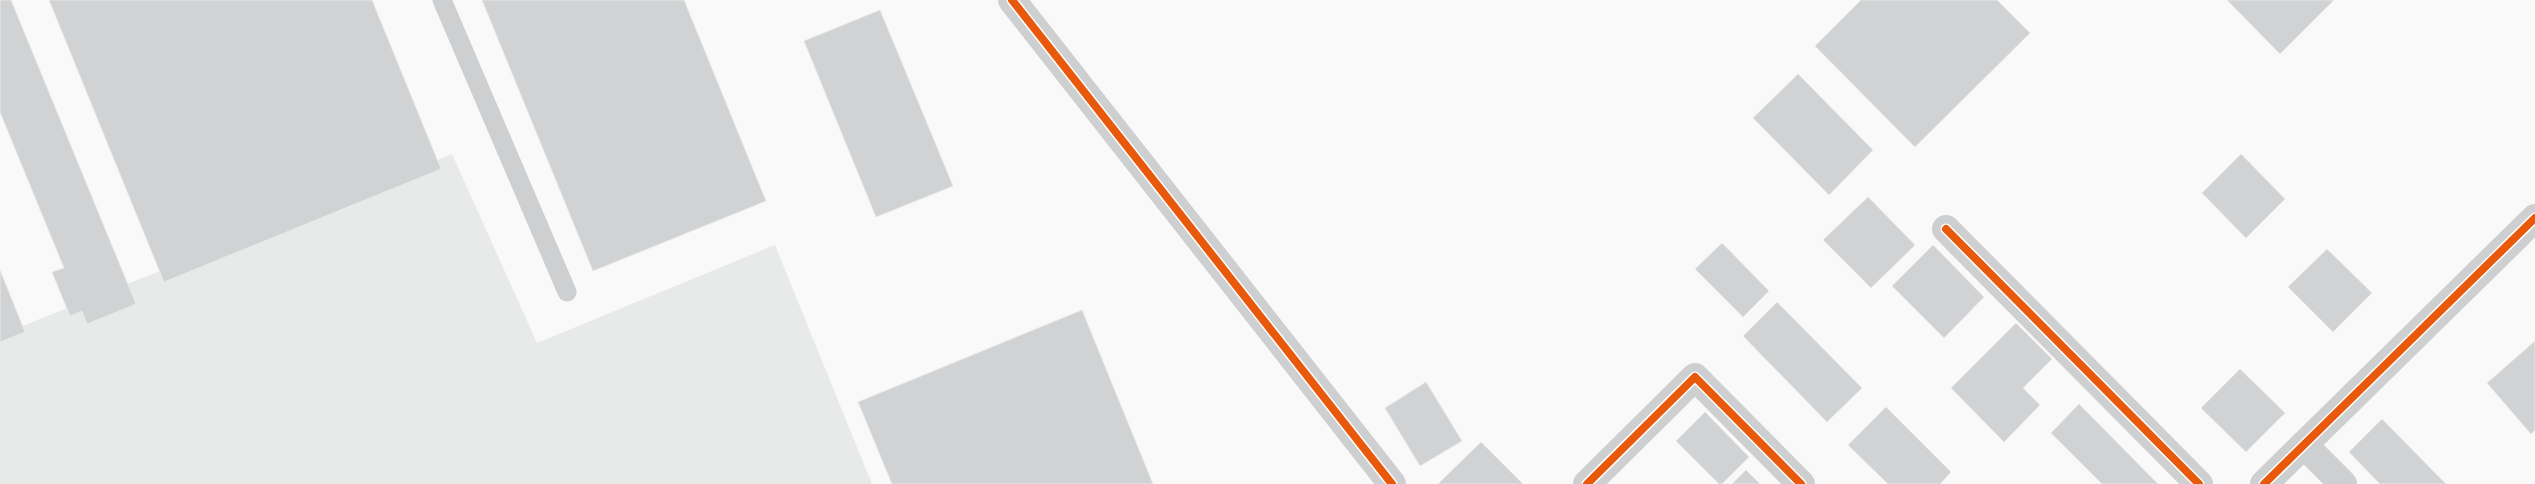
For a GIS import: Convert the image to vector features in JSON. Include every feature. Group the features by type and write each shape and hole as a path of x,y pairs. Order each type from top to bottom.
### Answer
{"street":[{"path":"1012,0 1392,484"},
{"path":"2264,484 2535,218"},
{"path":"1946,229 2199,484"},
{"path":"1587,484 1695,377 1801,484"},
{"path":"2304,445 2343,484"}],"lane":[{"path":"442,0 567,292"}],"shaded area":[{"path":"452,154 537,343 775,245 872,484 0,484 0,335"}],"building":[{"path":"0,0 11,0 136,304 87,324 82,311 70,316 52,272 64,268 0,112"},
{"path":"49,0 372,0 441,169 164,282"},
{"path":"482,0 684,0 766,201 593,271"},
{"path":"1861,0 1997,0 2030,33 1915,147 1815,46"},
{"path":"2227,0 2334,0 2280,54"},
{"path":"880,10 953,186 876,217 804,41"},
{"path":"1798,74 1873,150 1829,195 1753,118"},
{"path":"2241,154 2285,199 2246,238 2202,193"},
{"path":"1868,197 1915,245 1871,288 1823,240"},
{"path":"1722,243 1769,291 1743,317 1695,269"},
{"path":"1933,245 1984,297 1944,338 1892,286"},
{"path":"2327,249 2372,293 2333,332 2288,287"},
{"path":"0,270 25,332 0,342"},
{"path":"1777,302 1862,388 1827,422 1743,336"},
{"path":"1082,310 1153,484 892,484 858,402"},
{"path":"2016,323 2052,359 2023,388 2040,405 2004,442 1951,388"},
{"path":"2535,341 2535,430 2531,434 2487,383"},
{"path":"2240,369 2285,413 2246,452 2201,408"},
{"path":"1426,382 1462,441 1420,466 1385,408"},
{"path":"2079,404 2158,484 2102,484 2051,433"},
{"path":"1886,407 1951,472 1940,484 1888,484 1848,445"},
{"path":"1705,412 1749,457 1722,484 1719,484 1676,441"},
{"path":"2382,419 2446,484 2380,484 2349,452"},
{"path":"1481,442 1523,484 1438,484"},
{"path":"1746,470 1760,484 1732,484"}],"cycle path":[{"path":"1012,0 1392,484"},
{"path":"2264,484 2535,218"},
{"path":"1946,229 2199,484"},
{"path":"1587,484 1695,377 1801,484"}]}
